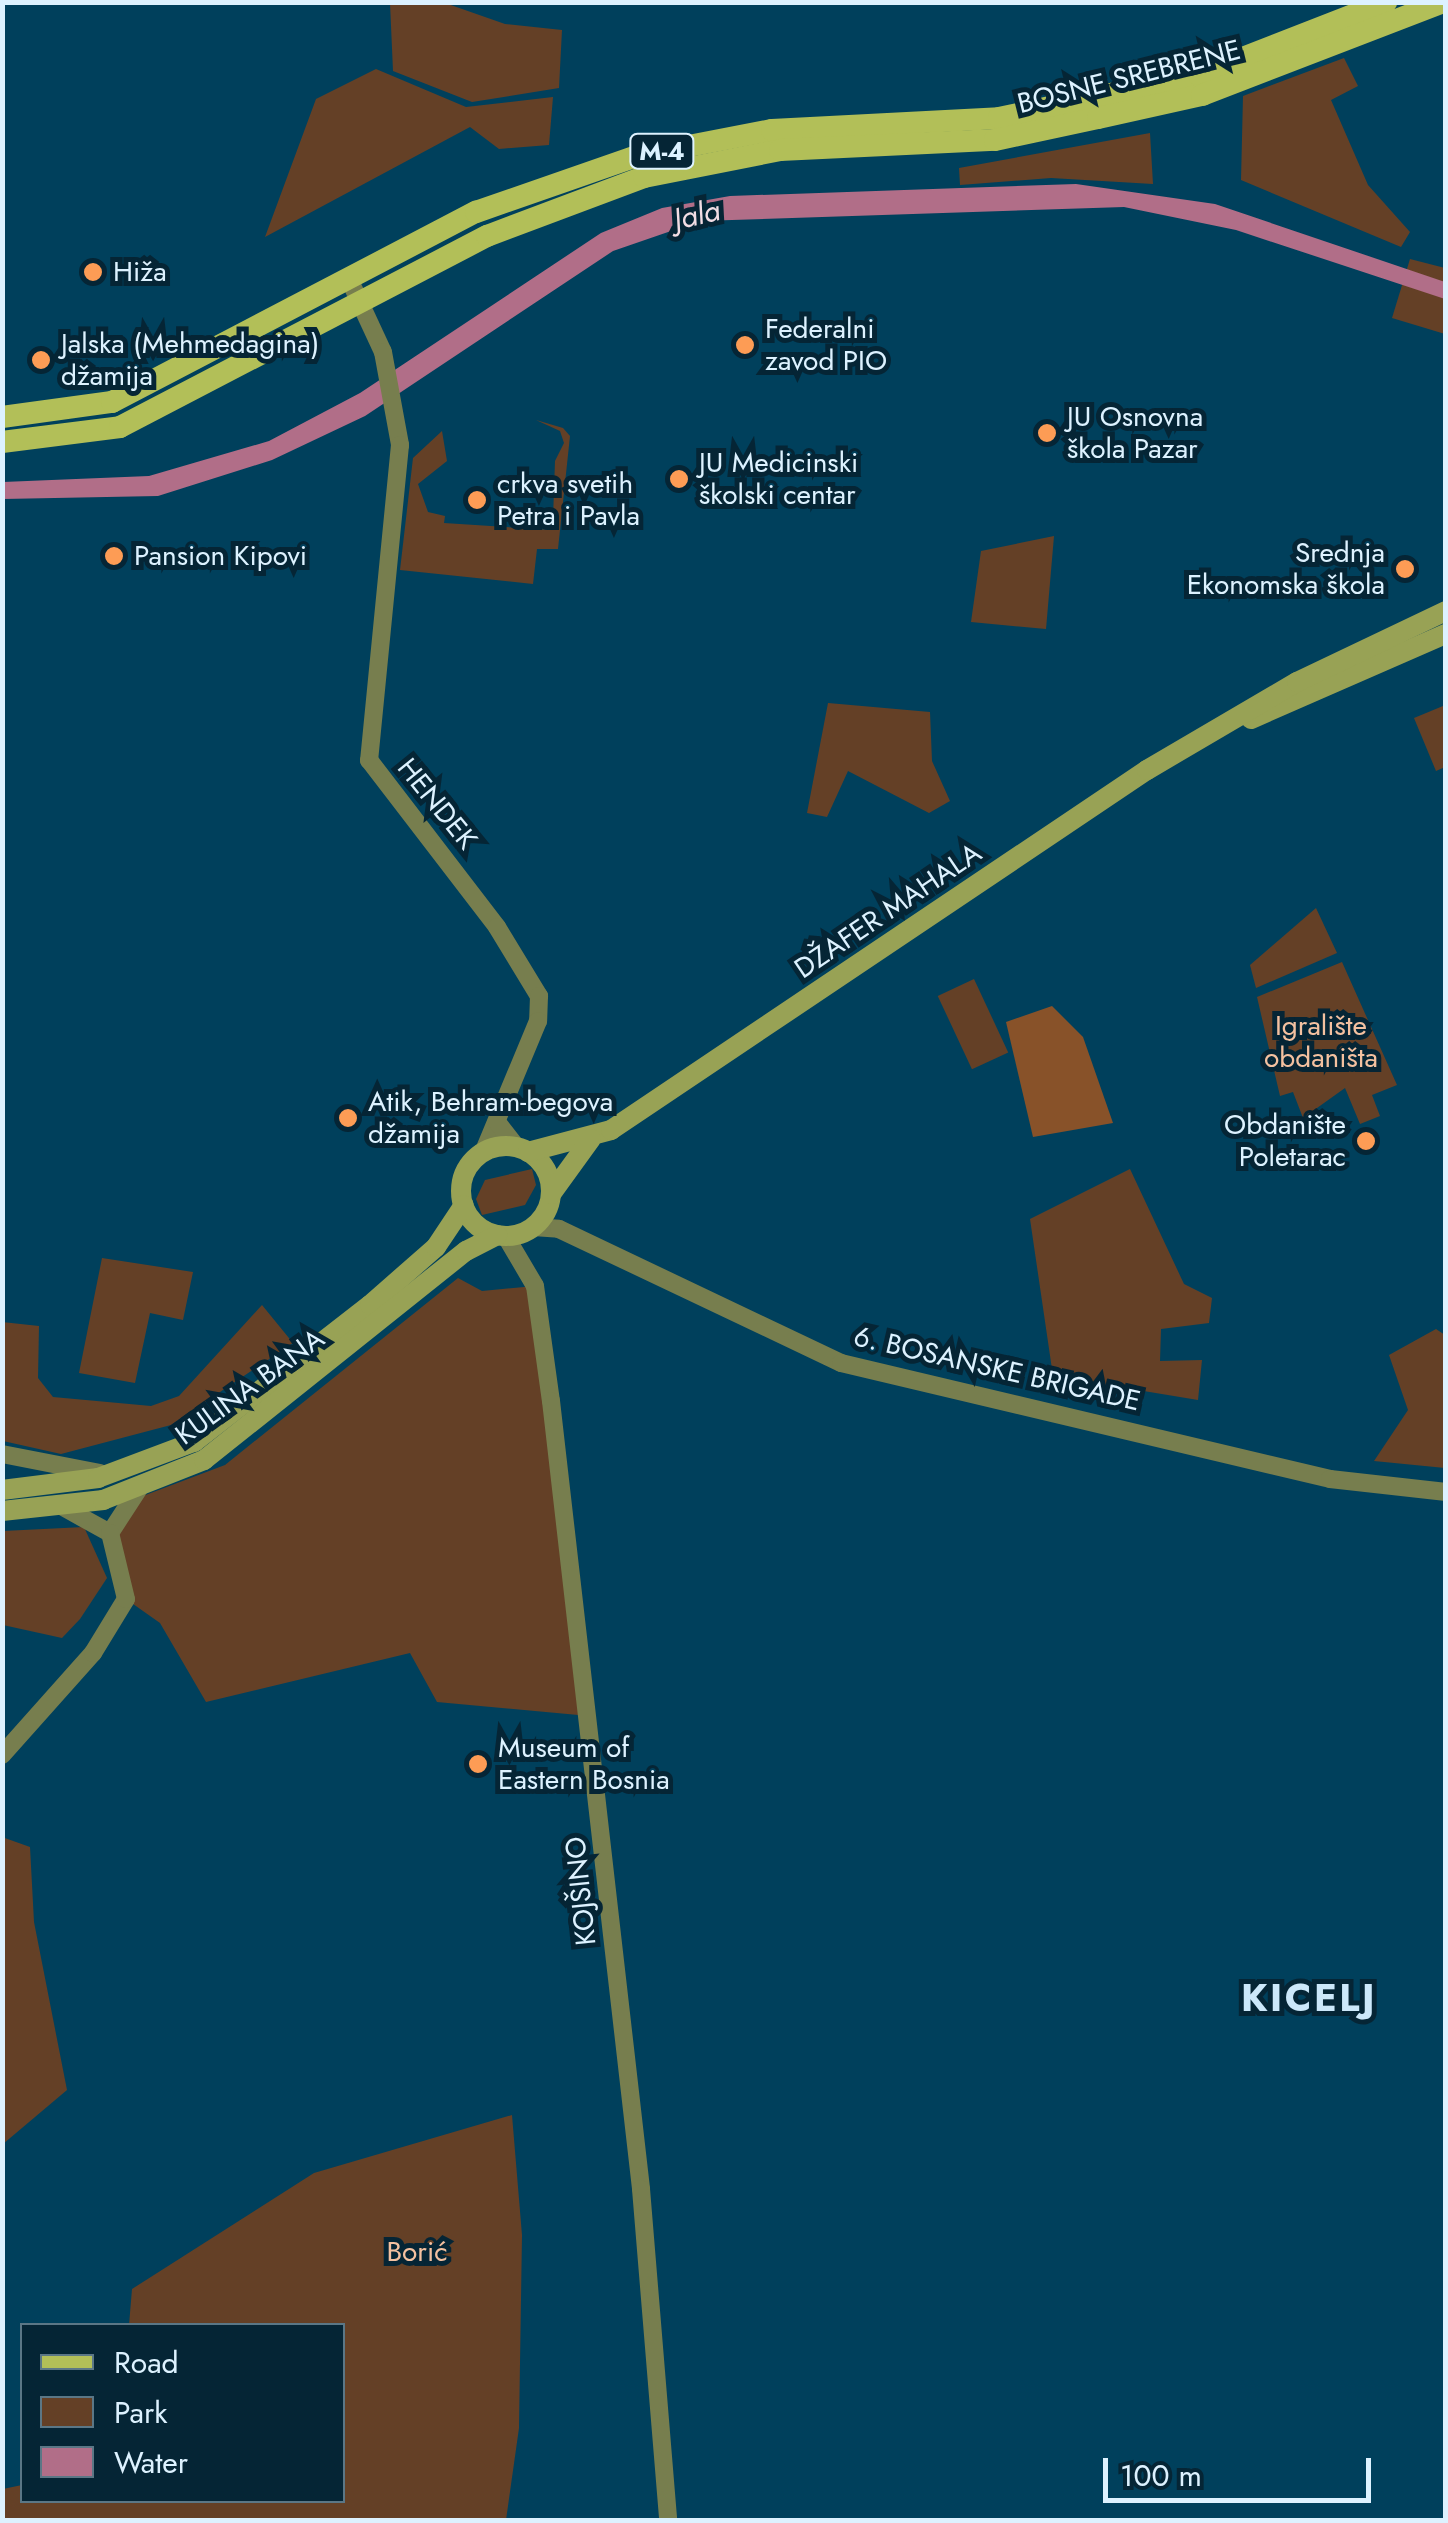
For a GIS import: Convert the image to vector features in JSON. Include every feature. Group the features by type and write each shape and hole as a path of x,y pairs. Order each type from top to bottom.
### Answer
{"main road":[{"name":"BOSNE SREBRENE","path":"997,129 1199,76 1386,2"},
{"name":"BOSNE SREBRENE","path":"997,129 1202,95 1443,2"},
{"name":"M-4","path":"2,417 112,402 476,212 636,156 772,130 997,129"},
{"name":"M-4","path":"2,442 120,427 367,312 487,236 644,176 780,150 997,129"},
{"path":"1347,669 1446,611"},
{"path":"1347,669 1446,634"},
{"name":"DŽAFER MAHALA","path":"550,1198 592,1138 1147,770 1215,732 1347,669"},
{"name":"DŽAFER MAHALA","path":"522,1150 592,1138"},
{"path":"522,1150 543,1165 550,1198 532,1227 501,1235 464,1205 464,1177 483,1152 522,1150"},
{"name":"KULINA BANA","path":"2,1490 110,1474 194,1442 261,1393 436,1247 464,1205"},
{"name":"KULINA BANA","path":"2,1512 63,1507 140,1486 204,1460 466,1251 501,1235"}],"street":[{"path":"350,280 367,312"},
{"name":"HENDEK","path":"367,312 383,352 398,430 369,760 497,927 539,996 538,1021 497,1122"},
{"path":"483,1152 497,1122 522,1150"},
{"path":"550,1198 559,1229"},
{"path":"526,1259 532,1227"},
{"name":"6. BOSANSKE BRIGADE","path":"532,1227 559,1229 841,1362 1330,1479 1446,1492"},
{"path":"501,1235 526,1259"},
{"name":"KOJŠINO","path":"526,1259 581,1639 668,2520"},
{"path":"2,1454 110,1474"},
{"path":"2,1754 94,1653 126,1599 110,1533 140,1486"},
{"path":"63,1507 110,1533"}],"green space":[{"path":"390,3 445,3 505,24 562,30 559,88 472,102 393,71"},
{"path":"1344,58 1358,86 1331,100 1368,185 1410,232 1401,247 1241,180 1243,96"},
{"path":"376,69 466,107 553,97 549,145 499,149 470,127 265,237 316,99"},
{"path":"1150,133 1153,184 1051,178 960,185 959,168"},
{"path":"1410,259 1445,268 1445,334 1392,318"},
{"path":"536,420 563,428 570,436 558,549 537,549 533,584 400,570 413,458 442,431 447,461 418,484 428,512 445,516 444,523 551,530 551,523 513,515 553,519 555,461 564,443 560,431"},
{"path":"1054,536 1046,629 971,622 981,551"},
{"path":"828,703 930,712 932,761 950,801 929,813 848,771 827,817 807,813"},
{"path":"1443,706 1445,767 1436,771 1414,718"},
{"path":"1316,908 1337,953 1256,988 1250,965"},
{"name":"Igralište obdaništa","path":"1342,962 1397,1085 1372,1095 1380,1116 1360,1124 1345,1088 1303,1118 1293,1092 1280,1096 1257,997"},
{"path":"974,979 1008,1052 972,1069 938,996"},
{"path":"532,1169 536,1185 525,1205 482,1215 476,1199 485,1180"},
{"path":"1130,1169 1184,1284 1212,1298 1209,1323 1161,1329 1160,1361 1202,1360 1198,1400 1053,1376 1030,1219"},
{"path":"102,1258 193,1272 183,1320 150,1313 135,1383 79,1373"},
{"path":"458,1278 482,1291 535,1286 589,1716 437,1702 410,1653 206,1702 160,1623 126,1599 110,1533 127,1502 225,1465"},
{"path":"262,1305 293,1343 171,1425 61,1454 3,1441 2,1322 39,1326 38,1378 53,1397 151,1406 179,1396"},
{"path":"1436,1329 1445,1335 1445,1468 1374,1461 1408,1410 1389,1355"},
{"path":"84,1527 107,1578 80,1619 62,1638 3,1625 3,1531"},
{"path":"2,1837 30,1847 34,1922 67,2090 3,2144"},
{"name":"Borić","path":"512,2115 522,2235 519,2428 506,2520 3,2520 3,2489 20,2485 20,2503 345,2503 345,2323 129,2323 132,2289 314,2173"}],"shaded area":[{"path":"1052,1006 1083,1037 1113,1123 1033,1137 1006,1022"}],"water":[{"name":"Jala","path":"1076,184 1215,204 1445,282 1445,299 1236,230 1124,207 700,221 613,251 365,416 272,460 158,496 3,499 3,482 149,476 269,441 360,393 601,233 662,208 730,196"}],"place":[{"name":"Hiža","path":"93,272"},
{"name":"Federalni zavod PIO","path":"745,345"},
{"name":"Jalska (Mehmedagina) džamija","path":"41,360"},
{"name":"JU Osnovna škola Pazar","path":"1047,433"},
{"name":"JU Medicinski školski centar","path":"679,479"},
{"name":"crkva svetih Petra i Pavla","path":"477,500"},
{"name":"Pansion Kipovi","path":"114,556"},
{"name":"Srednja Ekonomska škola","path":"1405,569"},
{"name":"Atik, Behram-begova džamija","path":"348,1118"},
{"name":"Obdanište Poletarac","path":"1366,1141"},
{"name":"Museum of Eastern Bosnia","path":"478,1764"}],"district":[{"name":"KICELJ","path":"1309,1998"}]}
